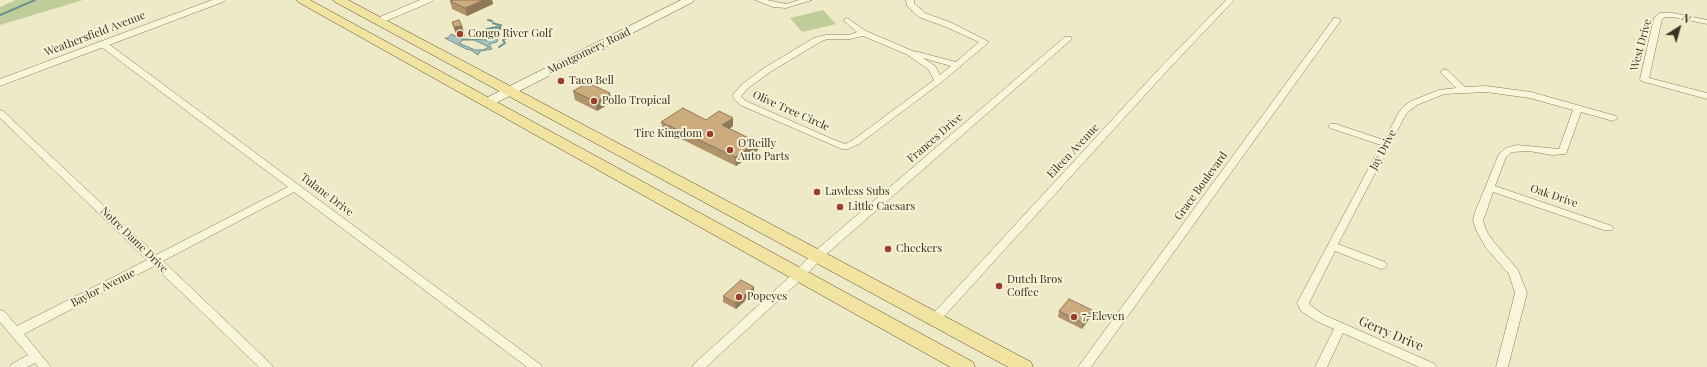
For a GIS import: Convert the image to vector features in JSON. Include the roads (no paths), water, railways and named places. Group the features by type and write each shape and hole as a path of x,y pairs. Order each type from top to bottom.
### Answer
{"main road":[{"path":"302,0 966,367"},
{"path":"339,0 818,255 1024,367"},
{"name":"Montgomery Road","path":"504,89 674,0"},
{"name":"Montgomery Road","path":"483,99 689,0"},
{"path":"328,14 340,15 356,22 364,23 378,21"}],"street":[{"name":"Weathersfield Avenue","path":"0,83 220,0"},
{"path":"378,21 428,0"},
{"path":"759,0 786,6 808,0"},
{"path":"848,20 863,33 909,52 956,65 985,42 949,25 922,15 910,4 910,0"},
{"name":"Eileen Avenue","path":"935,319 1157,77 1230,0"},
{"name":"West Drive","path":"1707,22 1673,15 1663,15 1658,18 1644,79 1707,96"},
{"name":"Grace Boulevard","path":"1084,367 1337,20"},
{"name":"Olive Tree Circle","path":"863,33 850,37 817,40 767,70 744,87 736,96 743,103 777,119 845,147 856,142 956,65"},
{"name":"Frances Drive","path":"698,367 799,275 818,255 1068,39"},
{"name":"Tulane Drive","path":"103,44 536,367"},
{"path":"909,52 932,68 938,80"},
{"path":"1444,72 1463,90"},
{"name":"Jay Drive","path":"1340,328 1311,313 1305,308 1303,302 1406,109 1414,103 1442,92 1463,90 1511,92 1531,95 1613,118"},
{"path":"1502,367 1521,293 1514,273 1490,245 1482,232 1478,221 1480,212 1491,188 1502,156 1509,150 1517,148 1563,152 1578,108"},
{"name":"Notre Dame Drive","path":"0,113 267,367"},
{"path":"1333,126 1387,144"},
{"name":"Baylor Avenue","path":"15,332 296,187"},
{"name":"Oak Drive","path":"1491,188 1608,228"},
{"path":"1332,246 1381,265"},
{"path":"0,314 44,367"},
{"path":"1321,367 1340,328"},
{"name":"Gerry Drive","path":"1340,328 1431,367"},
{"path":"16,367 36,357"}],"water":[{"path":"497,27 500,28 497,42 489,44 492,49 480,51 478,55 471,50 445,38 448,38 451,34 462,39 488,40 494,36 488,33 494,32","holes":["463,40 474,40 489,47 483,50 475,50 459,43"]}],"waterway":[{"path":"0,15 35,0"},
{"path":"488,20 492,21"},
{"path":"493,23 499,25"},
{"path":"499,47 505,43 503,40 508,37 509,32 499,28 501,25"},
{"path":"474,33 483,32 487,29 497,27"}],"place":[{"name":"Congo River Golf","path":"460,34"},
{"name":"Taco Bell","path":"561,81"},
{"name":"Pollo Tropical","path":"594,101"},
{"name":"Tire Kingdom","path":"710,134"},
{"name":"O'Reilly Auto Parts","path":"730,150"},
{"name":"Lawless Subs","path":"817,192"},
{"name":"Little Caesars","path":"840,207"},
{"name":"Checkers","path":"888,249"},
{"name":"Dutch Bros Coffee","path":"999,286"},
{"name":"Popeyes","path":"739,297"},
{"name":"7-Eleven","path":"1074,317"}]}
